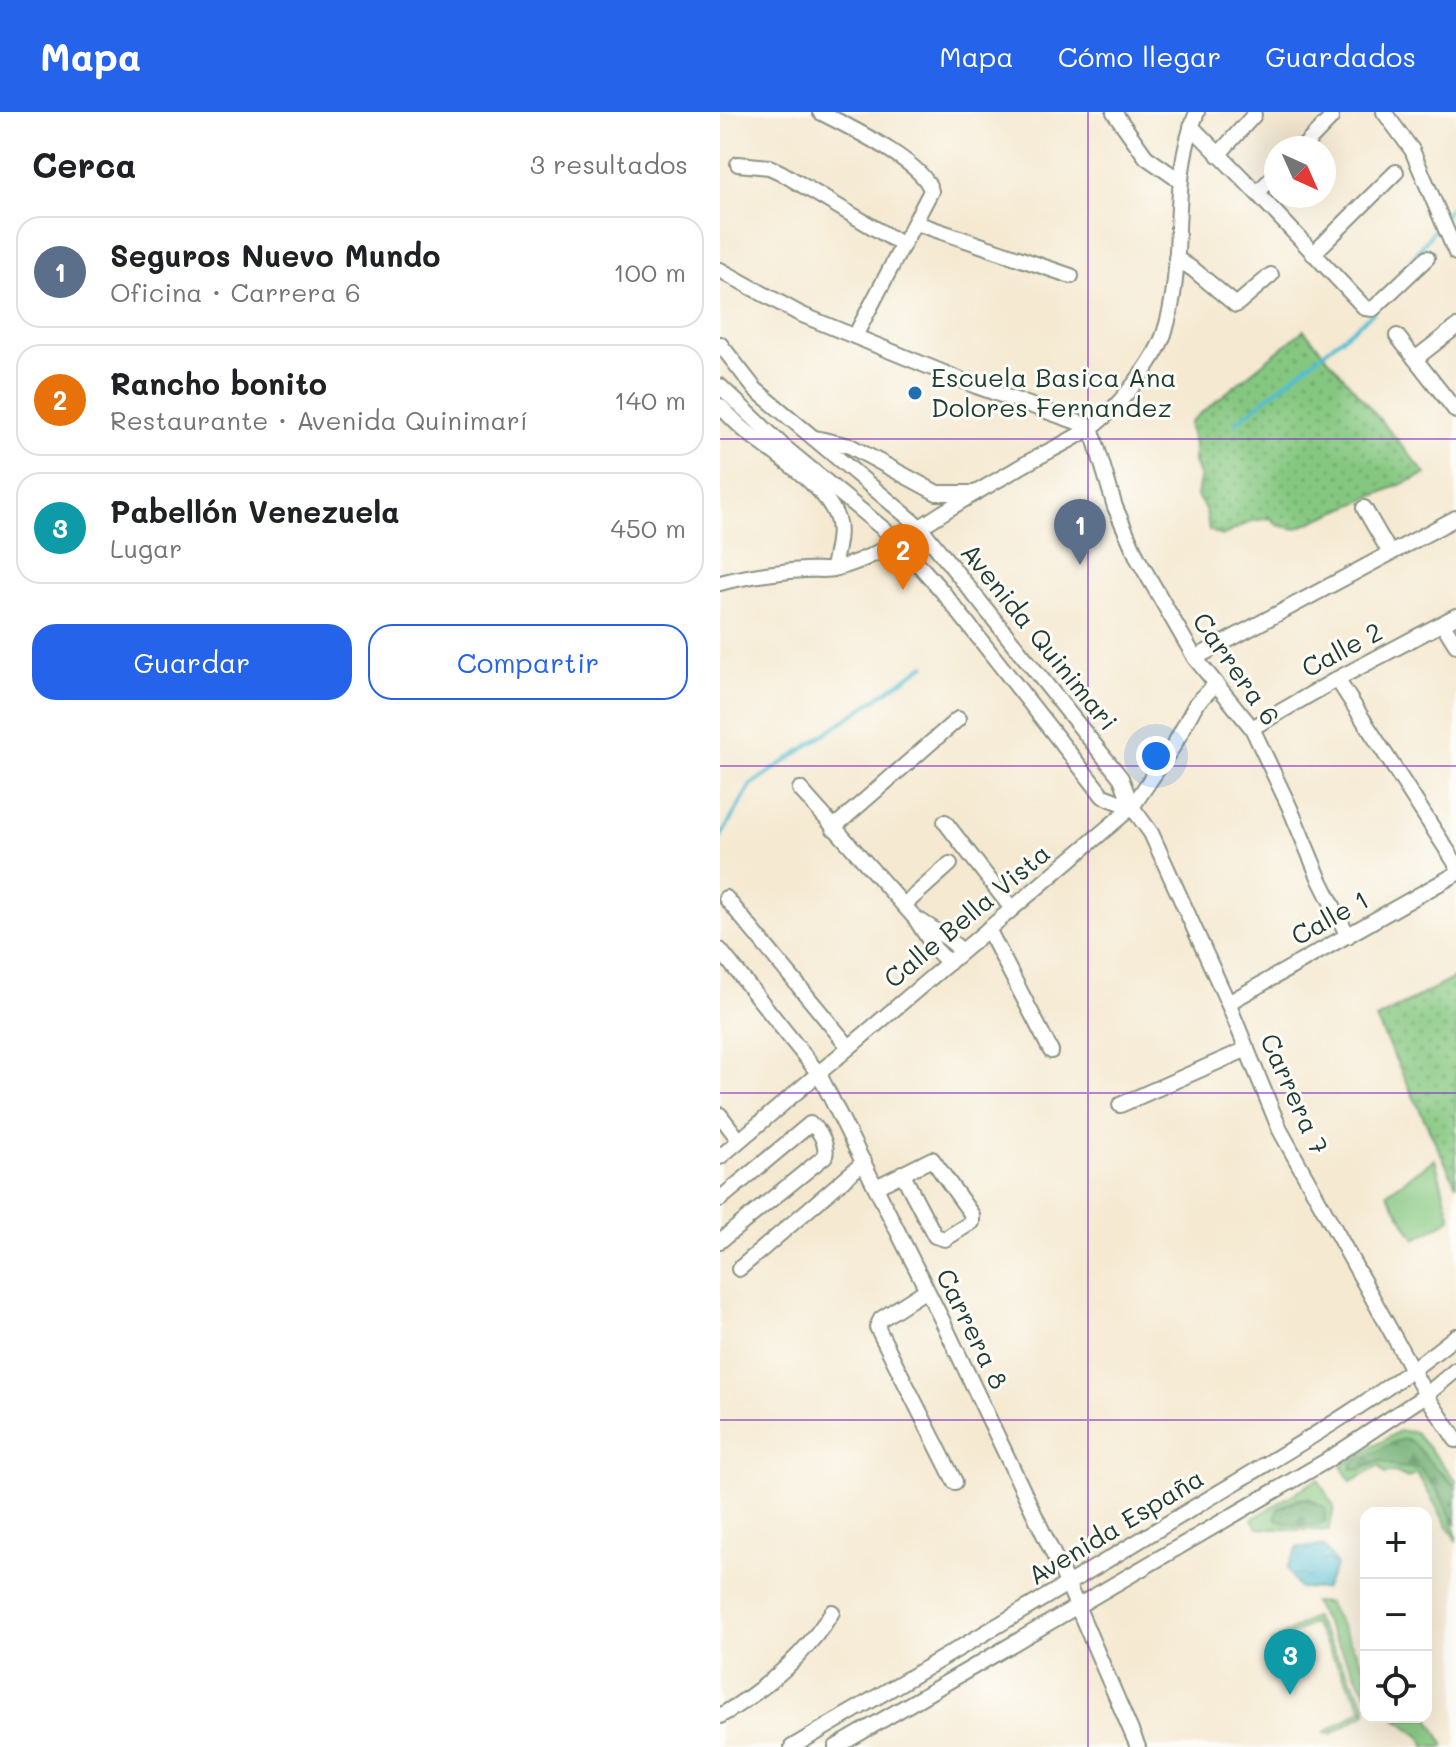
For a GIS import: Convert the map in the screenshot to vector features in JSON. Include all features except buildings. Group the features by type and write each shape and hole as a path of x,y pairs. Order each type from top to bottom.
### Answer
{"street":[{"path":"820,112 878,144 923,175 931,191 855,336"},
{"path":"1114,112 1146,157 1179,180"},
{"path":"1384,112 1406,139 1456,253"},
{"path":"1218,155 1254,115"},
{"path":"1314,136 1331,118"},
{"path":"720,583 765,575 833,569 861,559 898,541 1091,427 1119,401 1148,364 1164,336 1171,307 1176,258 1179,180 1194,119"},
{"path":"1194,119 1218,155 1369,310 1427,258"},
{"path":"738,164 769,167 780,172 903,245"},
{"path":"1313,254 1396,172"},
{"path":"1257,193 1264,186"},
{"path":"916,223 1071,276"},
{"path":"1176,258 1236,305 1271,275"},
{"path":"720,270 800,314 976,386 1091,427"},
{"path":"1415,359 1456,327"},
{"path":"1397,336 1456,411"},
{"name":"Avenida Quinimari","path":"720,344 755,389 920,527 1121,778 1132,807"},
{"path":"720,386 784,447 898,541 942,591 1103,796 1132,807"},
{"path":"720,406 831,505 839,534 833,569"},
{"name":"Carrera 6","path":"1091,427 1115,507 1132,546 1195,658 1252,728 1348,936"},
{"path":"811,437 850,446 937,493 977,492"},
{"path":"1364,508 1390,553"},
{"path":"1195,658 1456,518"},
{"path":"1450,620 1456,645"},
{"name":"Calle 2","path":"1252,728 1450,620"},
{"path":"1337,679 1456,864"},
{"name":"Calle Bella Vista","path":"720,1157 1132,807 1174,745 1196,704 1215,685"},
{"path":"833,828 958,719"},
{"path":"800,789 904,905 935,949 949,963"},
{"name":"Carrera 7","path":"1132,807 1151,833 1228,1003 1280,1130 1426,1395 1456,1440"},
{"path":"945,822 1012,909"},
{"path":"904,905 950,864"},
{"name":"Calle 1","path":"1228,1003 1456,874"},
{"path":"726,898 849,1047"},
{"path":"915,918 962,951"},
{"path":"988,929 1051,1051"},
{"name":"Carrera 8","path":"720,950 819,1074 926,1290 947,1316 1138,1747"},
{"path":"1120,1105 1247,1049"},
{"path":"720,1115 739,1140"},
{"path":"720,1199 810,1124 814,1126 824,1143 825,1156 720,1241"},
{"path":"876,1187 902,1173 932,1159 940,1166 972,1215 972,1222 945,1239 935,1236 902,1173"},
{"path":"739,1269 864,1162"},
{"path":"926,1290 881,1319 877,1327 955,1482"},
{"name":"Avenida España","path":"792,1747 1068,1585 1340,1419 1413,1371 1456,1336"},
{"name":"Avenida España","path":"836,1747 1326,1461 1426,1395 1456,1370"},
{"path":"720,1716 777,1677 818,1635 832,1612"}],"green space":[{"path":"1304,330 1426,474 1295,529 1278,525 1271,518 1252,521 1222,536 1209,530 1206,511 1197,496 1200,478 1194,462 1189,423"},
{"path":"1456,977 1456,1185 1376,1019"},
{"path":"1435,1159 1451,1219 1415,1239 1387,1193"},
{"path":"1399,1431 1415,1432 1456,1480 1456,1487 1406,1439 1357,1460 1351,1465 1352,1469 1360,1470 1381,1461 1396,1467 1420,1469 1449,1512 1456,1540 1417,1473 1408,1478 1395,1472 1385,1474 1379,1466 1351,1482 1341,1466"},
{"path":"1403,1439 1416,1444 1456,1487 1456,1523 1446,1510 1440,1493 1420,1469 1396,1467 1381,1461 1360,1470 1352,1469 1351,1465 1360,1458"},
{"path":"1318,1479 1334,1507 1329,1531 1258,1528 1252,1519","holes":["1298,1498 1309,1498 1325,1508 1325,1521 1300,1526 1275,1518 1278,1509"]},
{"path":"1304,1498 1325,1508 1327,1517 1322,1524 1298,1525 1275,1518 1278,1509"},
{"path":"1313,1602 1328,1603 1360,1659 1360,1682"},
{"path":"1314,1617 1360,1695 1360,1704 1313,1623 1271,1647 1272,1642"},
{"path":"1360,1711 1360,1717 1331,1734 1325,1732"},
{"path":"1402,1723 1432,1723 1445,1746 1426,1747 1420,1736"}],"water":[{"path":"1324,1546 1337,1565 1324,1589 1298,1588 1287,1568 1298,1547"}],"waterway":[{"path":"1445,215 1456,200"},
{"path":"1402,273 1440,222"},
{"path":"1235,423 1373,313"},
{"path":"720,838 751,785 925,665"}],"place":[{"name":"Escuela Basica Ana Dolores Fernandez","path":"915,393"},
{"name":"Seguros Nuevo Mundo","path":"1080,565"},
{"name":"Rancho bonito","path":"903,590"},
{"name":"Pabellón Venezuela","path":"1290,1695"}]}
